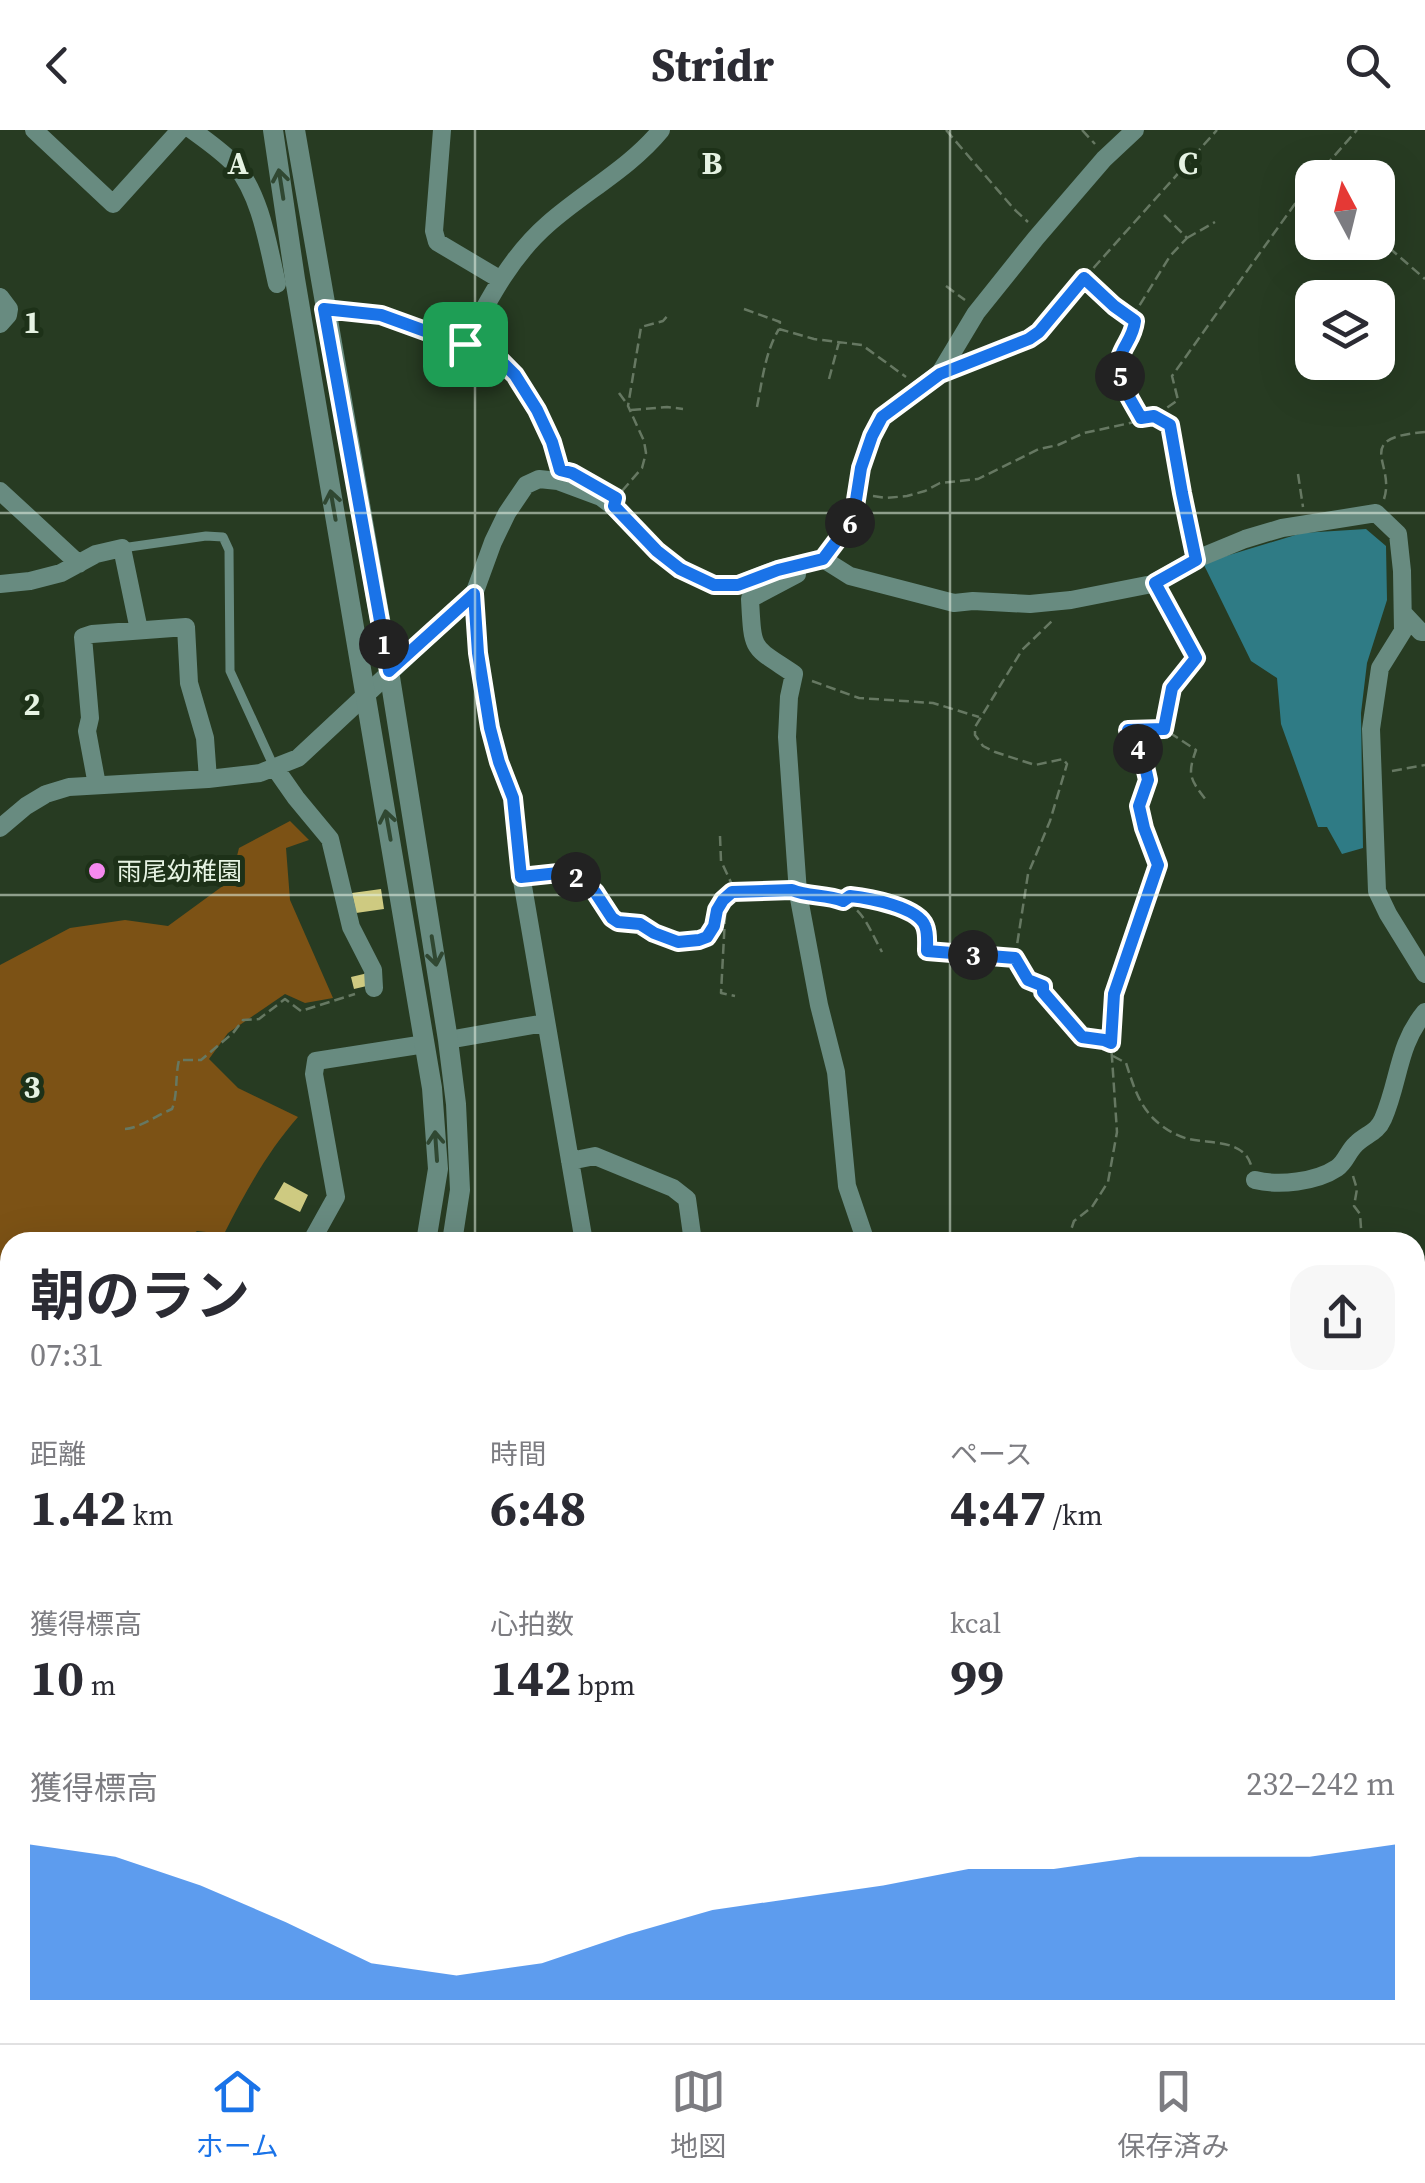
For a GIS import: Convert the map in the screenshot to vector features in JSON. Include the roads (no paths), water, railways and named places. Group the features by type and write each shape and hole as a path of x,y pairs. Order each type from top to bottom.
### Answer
{"street":[{"path":"34,130 113,204 180,130"},
{"path":"192,130 236,167 249,189 277,284"},
{"path":"273,130 432,1088 438,1169 428,1232"},
{"path":"295,130 448,1040 460,1190 454,1232"},
{"path":"442,130 434,231 437,242 501,280"},
{"path":"465,344 501,280 545,226 604,182 661,130"},
{"path":"324,309 381,315 497,357 515,375 544,426 560,470 572,473 615,502 657,551 680,569 714,585 738,585 823,559 853,519 861,468 882,417 940,374 978,310 1104,158 1136,130"},
{"path":"0,296 10,309 0,324"},
{"path":"0,828 46,794 69,787 260,774 298,758 474,594 493,542 526,485 539,479 558,481 615,502"},
{"path":"0,491 79,564"},
{"path":"823,559 850,576 954,603 1030,604 1155,583 1244,538 1307,523 1376,513 1398,534 1403,631 1380,668 1371,729 1377,890 1425,974"},
{"path":"0,584 62,572 96,554 122,548 139,630"},
{"path":"797,564 797,574 750,599 752,634 758,649 794,674 787,737 798,892 836,1072 846,1186 862,1232"},
{"path":"1402,613 1425,632"},
{"path":"97,785 87,731 90,718 83,637 186,626 189,683 204,738 208,779"},
{"path":"275,768 330,840 351,926 373,970 374,988"},
{"path":"520,870 582,1232"},
{"path":"1255,1180 1270,1184 1295,1182 1342,1164 1354,1146 1382,1123 1408,1035 1425,1012"},
{"path":"448,1040 546,1024"},
{"path":"317,1232 336,1197 314,1074 316,1061 425,1044"},
{"path":"570,1162 595,1156 673,1188 686,1199 691,1232"}],"lane":[{"path":"122,548 223,537 228,550 230,671 275,768"}],"water":[{"path":"1366,529 1386,546 1387,600 1367,663 1361,713 1363,848 1342,854 1327,827 1318,827 1281,724 1277,678 1251,661 1203,563 1302,533"}],"place":[{"name":"雨尾幼稚園","path":"97,871"}]}
